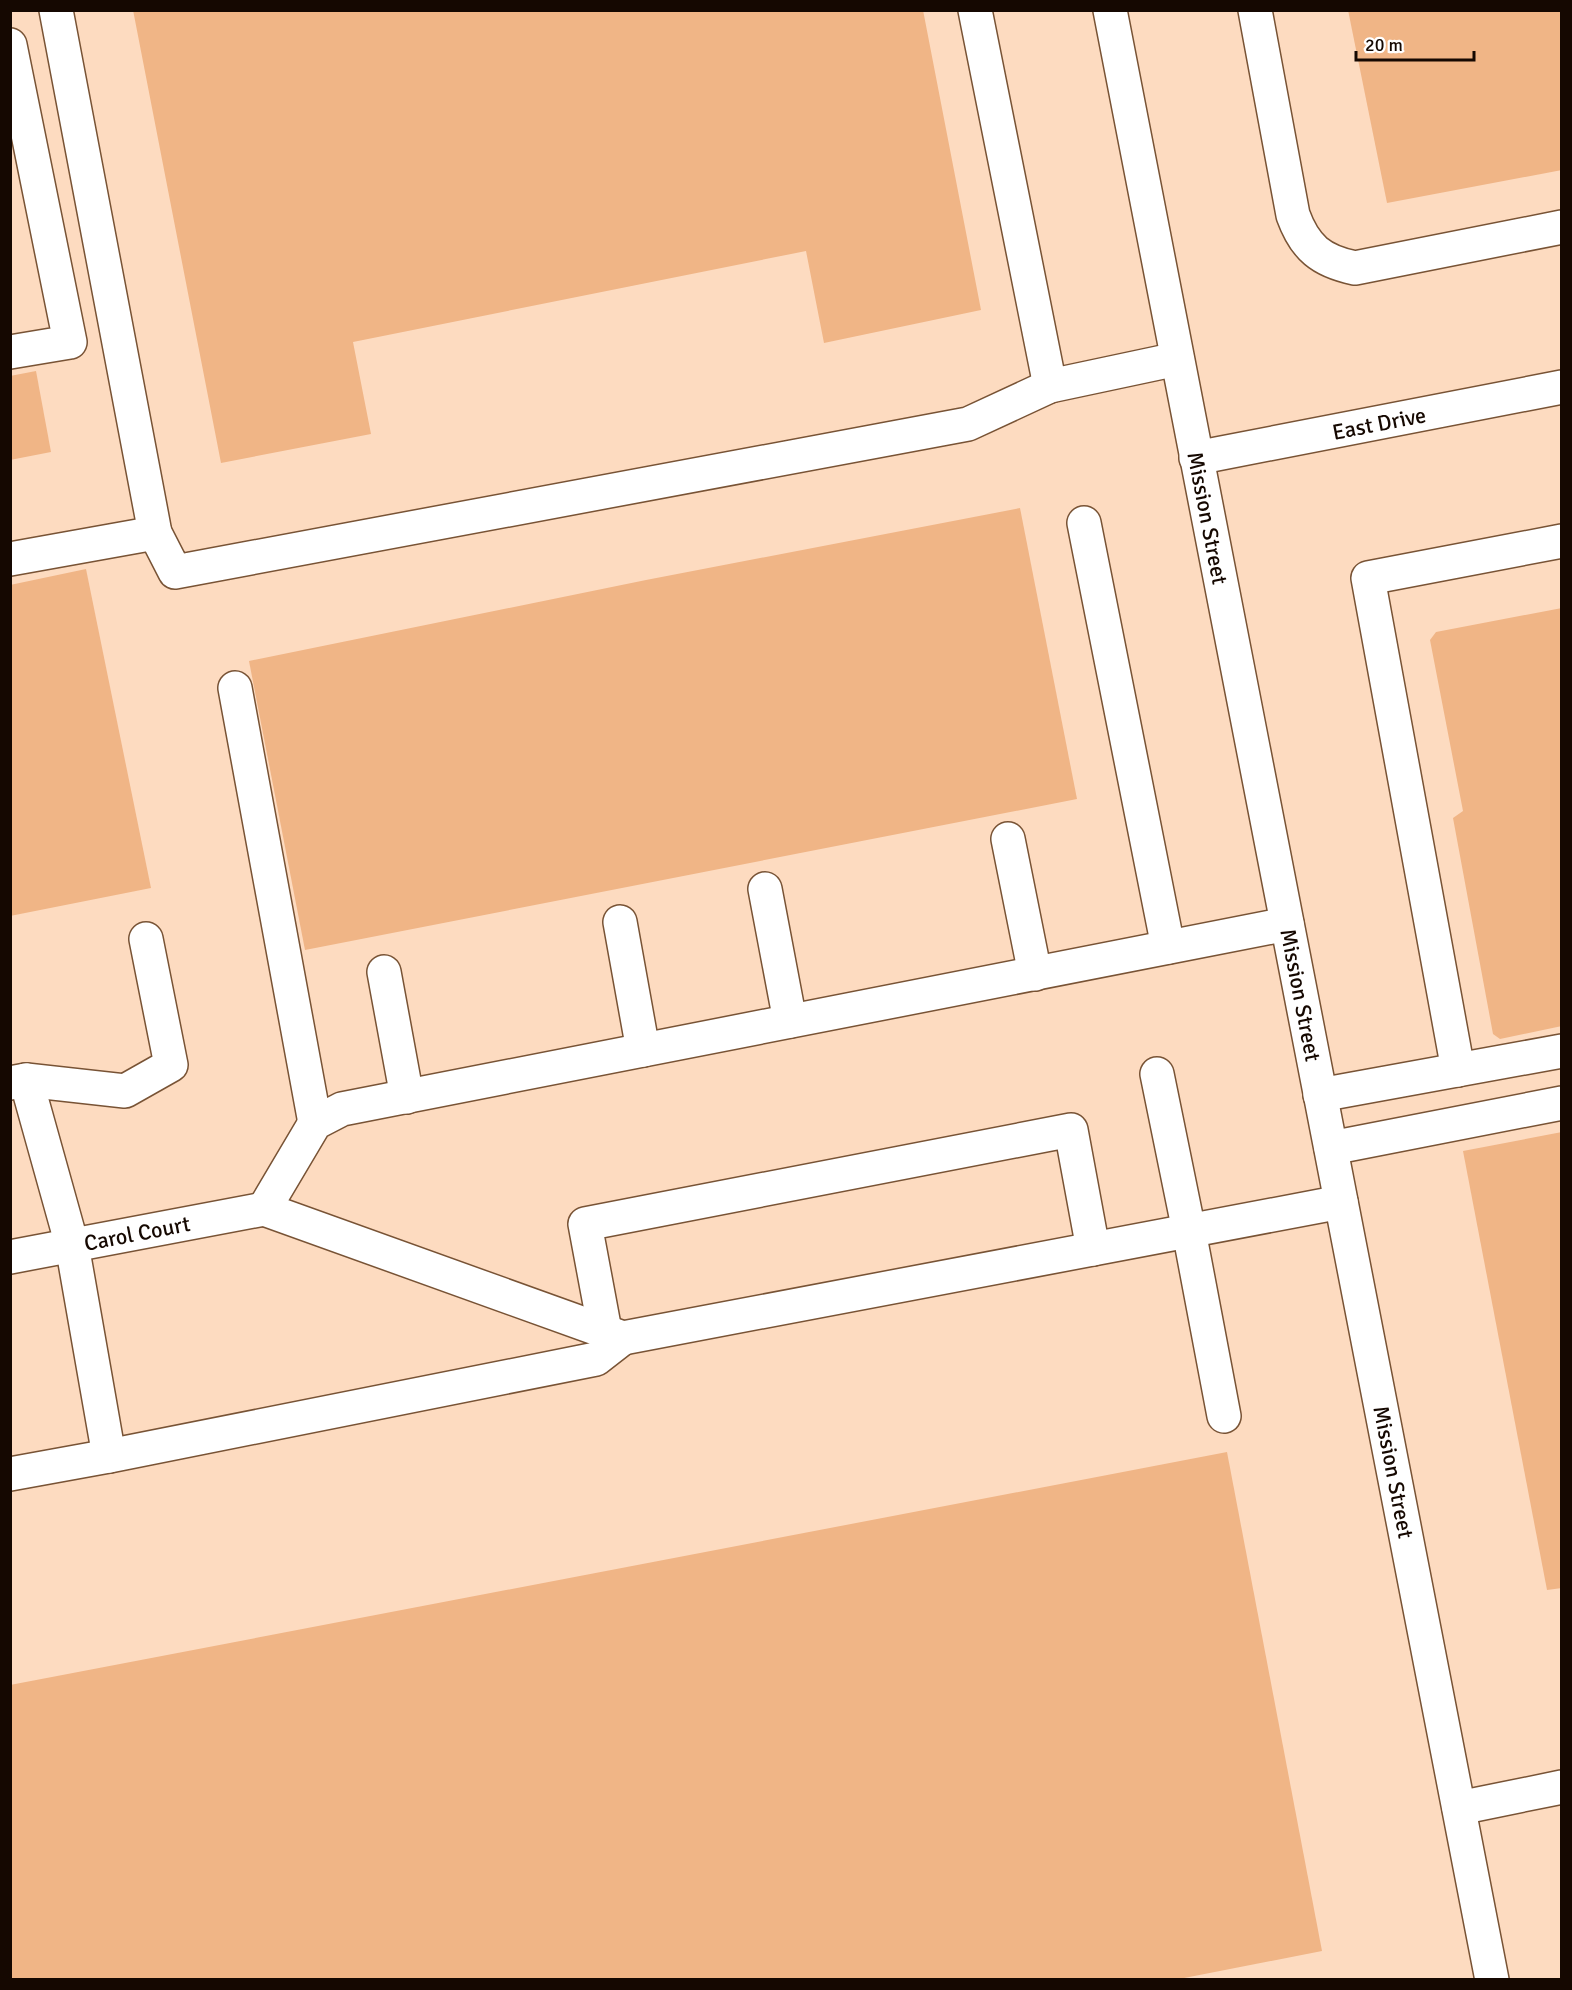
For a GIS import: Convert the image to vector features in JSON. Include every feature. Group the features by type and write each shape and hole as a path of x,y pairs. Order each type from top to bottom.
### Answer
{"street":[{"path":"56,10 155,533 175,572 968,424 1050,386 1177,359"},
{"path":"975,10 1050,386"},
{"name":"Mission Street","path":"1110,10 1492,1980"},
{"path":"1255,10 1293,215 1300,233 1316,251 1332,263 1355,268 1562,227"},
{"path":"10,45 70,342 10,352"},
{"name":"East Drive","path":"1197,458 1562,387"},
{"path":"1084,523 1168,947"},
{"path":"10,559 155,533"},
{"path":"1458,1070 1368,578 1562,541"},
{"path":"235,688 315,1123"},
{"path":"1008,839 1035,974"},
{"path":"765,889 790,1021"},
{"path":"620,922 643,1050"},
{"path":"1287,924 342,1109 315,1123 264,1209 614,1334 1093,1249 1341,1202"},
{"path":"109,1456 72,1245 18,1082 125,1090 171,1065 146,939"},
{"path":"384,972 407,1097"},
{"path":"1320,1095 1562,1051"},
{"path":"1157,1074 1224,1416"},
{"path":"1331,1148 1495,1131 1562,1103"},
{"path":"614,1334 585,1224 1071,1130 1093,1249"},
{"name":"Carol Court","path":"10,1257 264,1209"},
{"path":"10,1474 596,1359 614,1334"},
{"path":"1459,1808 1562,1787"}],"building":[{"path":"133,10 923,10 981,310 824,343 806,251 353,342 371,434 221,463"},
{"path":"1348,10 1562,10 1562,170 1387,203"},
{"path":"36,371 51,452 10,460 10,376"},
{"path":"1020,508 1077,799 305,950 249,661 646,580"},
{"path":"86,569 151,888 10,916 10,585"},
{"path":"1562,608 1562,1026 1500,1039 1493,1034 1453,818 1463,811 1430,640 1436,632"},
{"path":"1562,1132 1562,1588 1547,1590 1463,1151"},
{"path":"1227,1452 1322,1951 1174,1980 10,1980 10,1685"}]}
